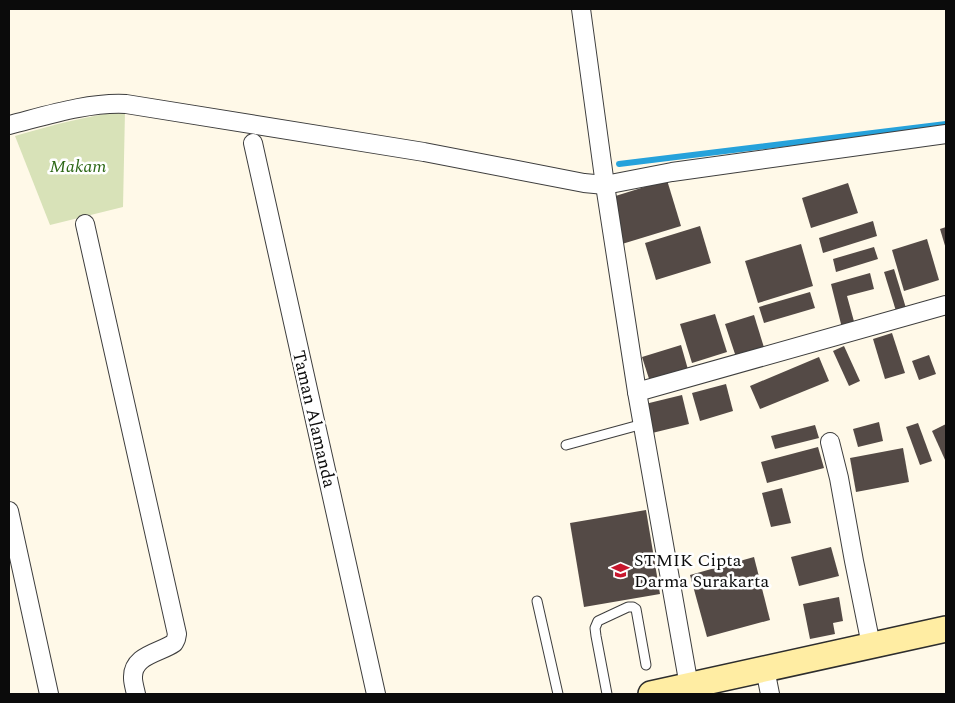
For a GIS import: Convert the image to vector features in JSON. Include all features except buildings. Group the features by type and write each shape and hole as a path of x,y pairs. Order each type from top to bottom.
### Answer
{"street":[{"path":"582,14 605,185 637,392 689,686"},
{"path":"9,125 94,105 109,103 126,104 424,152 584,183 605,185 672,172 946,134"},
{"name":"Taman Alamanda","path":"253,143 376,694"},
{"path":"84,224 177,634 174,643 144,657 138,662 133,676 136,694"},
{"path":"637,392 946,305"},
{"path":"830,442 839,478 871,645"},
{"path":"9,510 49,694"},
{"path":"651,694 946,629"},
{"path":"765,669 770,694"}],"lane":[{"path":"566,446 643,424"},
{"path":"536,601 558,694"},
{"path":"607,694 595,628 598,621 628,607 636,609 646,665"}],"green space":[{"name":"Makam","path":"125,111 123,207 50,225 15,136 70,121"}],"waterway":[{"path":"619,164 946,124"}],"place":[{"name":"STMIK Cipta Darma Surakarta","path":"620,570"}]}
